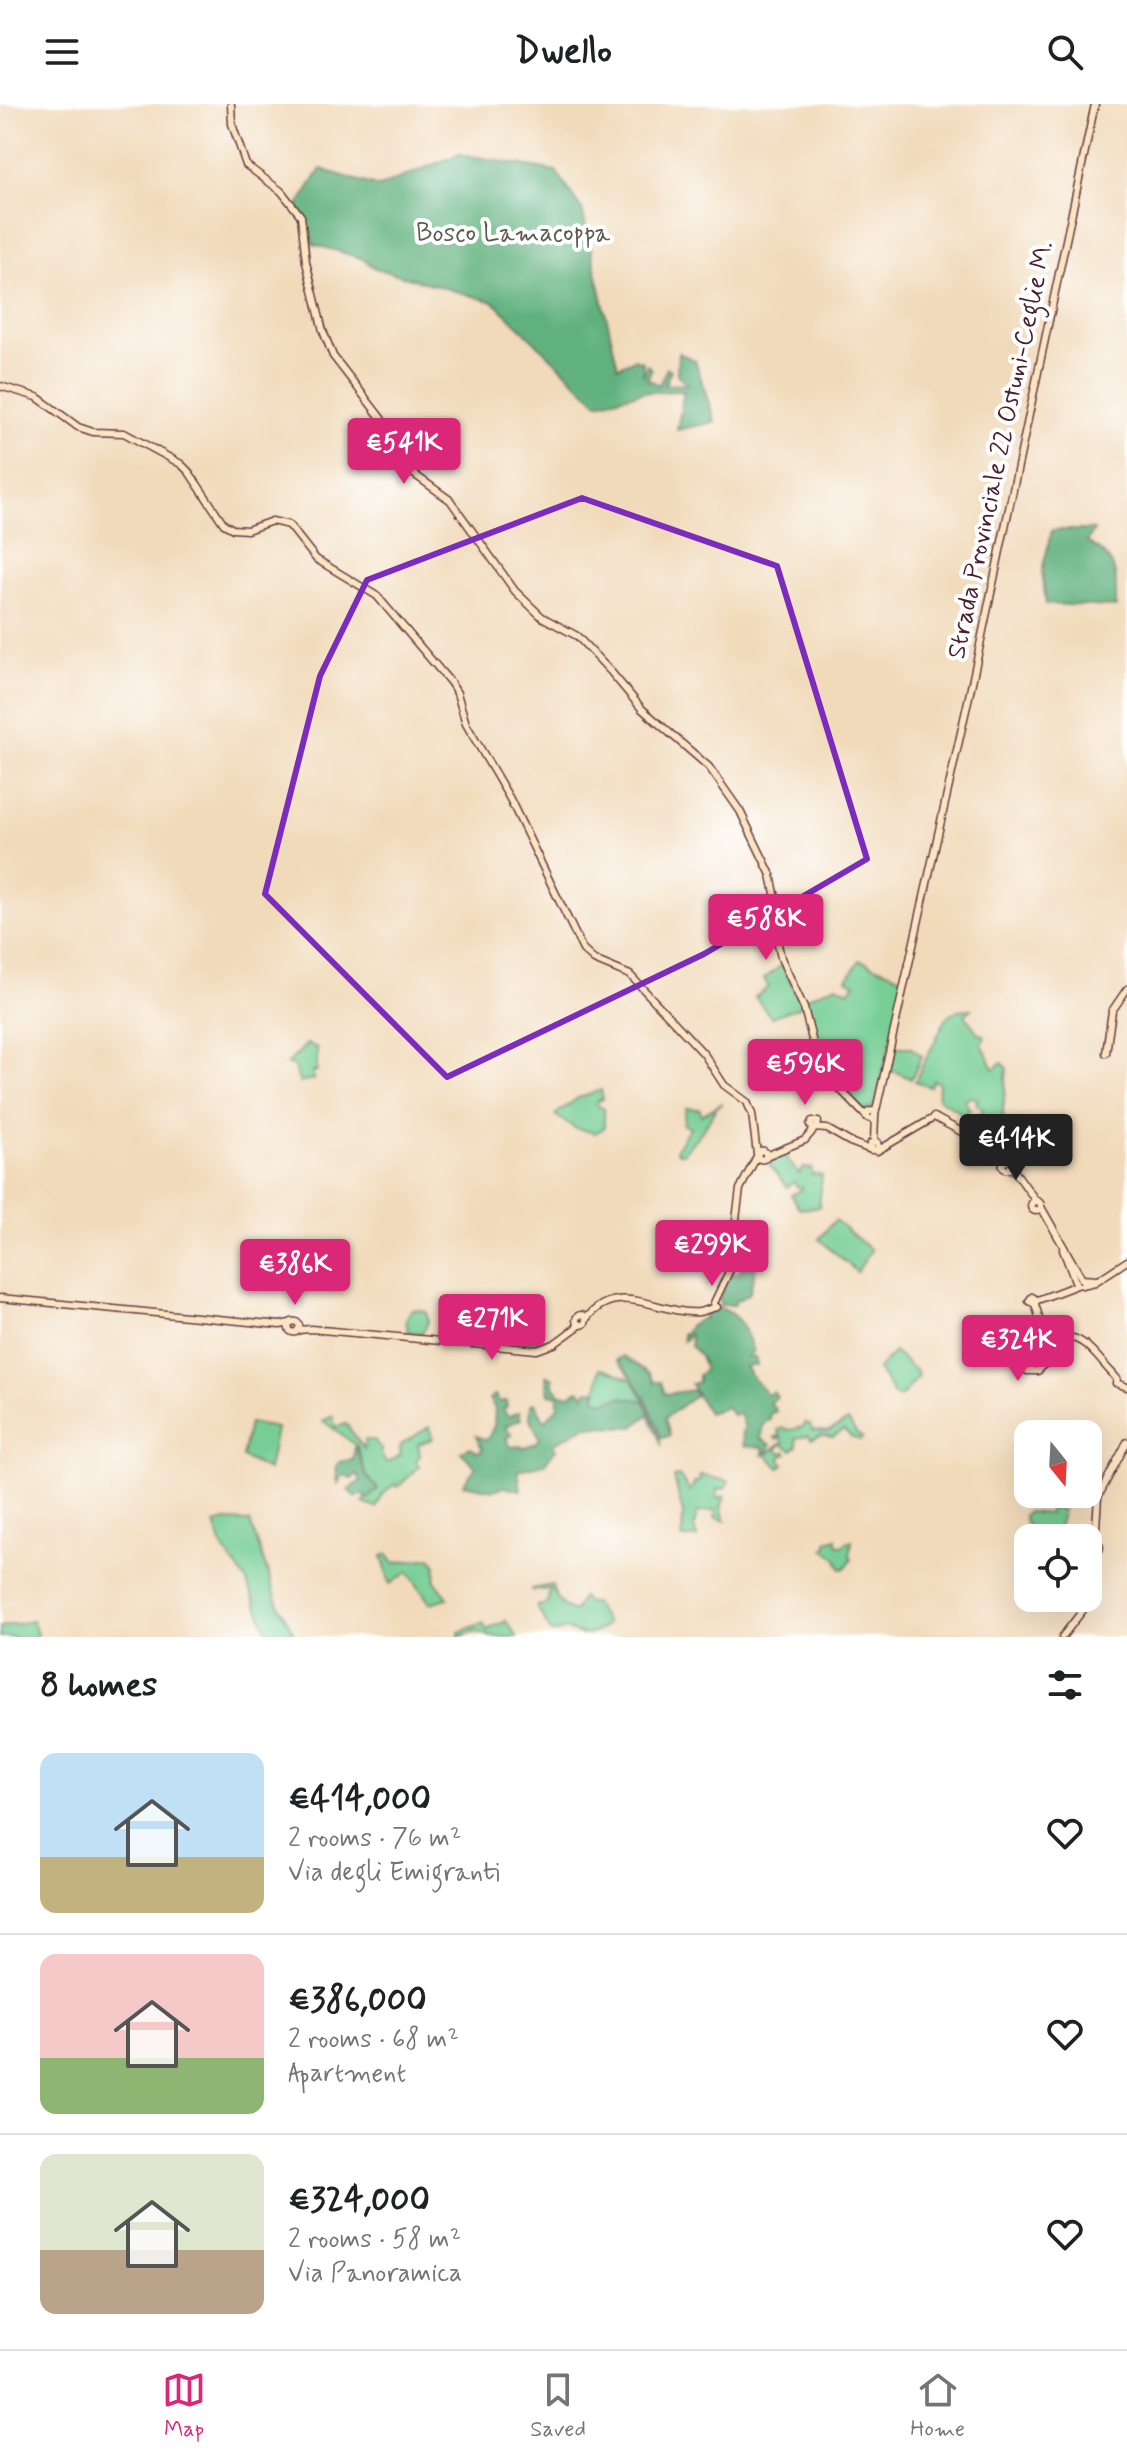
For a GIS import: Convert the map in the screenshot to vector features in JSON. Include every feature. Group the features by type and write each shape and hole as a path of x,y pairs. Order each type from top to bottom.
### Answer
{"main road":[{"path":"231,104 232,124 246,165 281,191 301,216 306,262 323,331 333,356 381,418 411,472 450,500 515,591 542,617 577,636 637,705 709,767 746,822 771,875 778,907 776,935 781,957 804,1008 817,1059 831,1080 859,1109 871,1115 875,1145"},
{"name":"Strada Provinciale 22 Ostuni-Ceglie M.","path":"871,1115 878,1103 1095,104"},
{"path":"0,386 37,397 78,427 132,436 185,467 227,526 247,530 267,522 285,522 316,559 372,592 454,687 466,724 502,784 583,950 594,960 627,973 700,1049 724,1085 750,1107 756,1145 761,1155"},
{"path":"1106,1053 1112,1011 1127,989"},
{"path":"875,1145 932,1119"},
{"path":"0,1298 537,1350 554,1344 598,1306 614,1300 703,1311 715,1305 734,1261 742,1189 761,1155 804,1138 815,1126 875,1145 889,1142 932,1119"},
{"path":"932,1119 990,1152 1007,1166 1065,1253 1078,1282"},
{"path":"1127,1261 1097,1280 1078,1282 1034,1301 1039,1322 1024,1358 1027,1371 1038,1371 1052,1356 1062,1338 1068,1336 1082,1342 1112,1373 1116,1383 1127,1387"},
{"path":"1062,1637 1094,1596 1095,1552 1090,1547 1095,1542 1098,1497 1127,1442"}],"highlighted area":[{"path":"582,498 777,566 867,859 704,954 447,1077 265,894 320,676 367,580"}],"green space":[{"name":"Bosco Lamacoppa","path":"459,154 556,171 582,210 618,367 634,359 643,362 643,376 647,365 652,369 647,379 659,385 667,368 671,370 665,385 687,384 677,374 678,353 695,360 715,422 677,430 684,391 643,392 598,403 494,302 375,268 361,258 313,244 296,209 321,169 379,187"},
{"path":"1052,530 1094,530 1087,542 1105,555 1114,569 1116,607 1046,604 1042,571"},
{"path":"860,960 905,978 875,1106 865,1111 831,1078 819,1059 802,999 837,985 848,991 855,984 847,979"},
{"path":"782,965 802,1006 771,1017 755,997 769,987 764,979"},
{"path":"971,1009 965,1015 978,1033 985,1036 982,1044 994,1069 1002,1062 1007,1068 1004,1133 995,1134 977,1122 983,1109 976,1103 978,1099 971,1097 964,1100 970,1109 966,1116 938,1098 939,1083 933,1080 930,1087 915,1081 947,1017 959,1010"},
{"path":"307,1044 317,1048 317,1071 312,1072 314,1079 300,1083 293,1065 287,1064"},
{"path":"892,1047 910,1047 922,1056 911,1079 897,1072 886,1071"},
{"path":"601,1090 603,1099 596,1104 604,1109 604,1128 595,1133 575,1128 555,1115 578,1098"},
{"path":"723,1103 683,1153 678,1153 676,1149 690,1127 683,1125 686,1108 700,1109 701,1115"},
{"path":"783,1154 799,1174 804,1168 812,1169 812,1174 822,1175 819,1207 800,1209 791,1195 802,1187 797,1187 794,1182 787,1187 769,1165"},
{"path":"835,1220 871,1250 857,1272 819,1239"},
{"path":"700,1223 707,1225 705,1236 709,1242 701,1259 678,1252 681,1235 685,1238"},
{"path":"742,1266 756,1268 749,1294 734,1302 735,1305 720,1305 719,1299 732,1273 739,1275"},
{"path":"719,1308 732,1314 745,1331 753,1352 747,1357 755,1358 757,1365 745,1367 767,1395 773,1392 777,1397 770,1402 776,1411 770,1414 770,1420 764,1422 760,1438 771,1445 767,1452 763,1453 763,1447 744,1446 742,1431 745,1428 740,1414 732,1415 727,1407 708,1413 691,1384 698,1382 698,1375 704,1368 691,1347 690,1335 683,1341 682,1334 705,1317 703,1313"},
{"path":"412,1309 427,1314 428,1322 422,1333 408,1332 406,1319"},
{"path":"523,1312 530,1326 527,1329 539,1341 538,1349 510,1347 515,1332 505,1330 507,1320"},
{"path":"894,1352 916,1371 918,1377 902,1396 895,1396 878,1369"},
{"path":"623,1356 650,1374 654,1382 661,1382 665,1394 693,1390 696,1395 665,1418 670,1436 661,1438 644,1397 617,1360"},
{"path":"600,1368 632,1380 647,1404 662,1446 644,1402 621,1397 604,1402 596,1399"},
{"path":"546,1376 553,1378 553,1384 560,1394 569,1395 579,1390 585,1396 586,1391 596,1390 596,1399 604,1402 620,1397 644,1401 650,1413 634,1427 586,1426 553,1444 556,1449 544,1464 518,1470 521,1490 504,1487 493,1490 463,1484 476,1467 461,1452 470,1447 477,1452 483,1450 476,1436 487,1440 494,1426 495,1409 489,1399 495,1395 499,1402 506,1401 507,1407 503,1409 508,1417 519,1412 521,1419 505,1426 512,1435 506,1438 511,1447 522,1448 536,1443 540,1438 530,1419 531,1404 535,1403 545,1421 558,1407 558,1396 549,1394"},
{"path":"333,1416 335,1427 346,1424 364,1449 365,1440 374,1440 387,1463 400,1455 400,1445 429,1427 433,1439 418,1444 420,1456 416,1460 419,1467 398,1487 395,1484 383,1494 376,1508 363,1503 378,1489 366,1475 357,1446 323,1421"},
{"path":"848,1421 863,1438 851,1437 844,1430 832,1437 822,1435 811,1439 809,1435 796,1438 797,1446 792,1450 782,1444 776,1449 787,1454 779,1459 784,1464 779,1468 763,1455 783,1443 781,1437 775,1437 781,1436 778,1430 782,1428 790,1430 803,1427 805,1423 810,1424 812,1430 827,1432"},
{"path":"249,1423 276,1428 268,1470 242,1457"},
{"path":"355,1445 366,1475 378,1489 367,1500 363,1494 355,1497 348,1490 361,1481 357,1475 351,1479 342,1476 338,1483 336,1466 339,1462 353,1460"},
{"path":"700,1475 729,1481 726,1488 717,1489 717,1498 725,1496 721,1508 726,1521 715,1517 715,1510 697,1513 694,1528 697,1538 682,1538 683,1514 674,1477 679,1476 690,1491 695,1482 699,1482"},
{"path":"1049,1508 1063,1510 1059,1524 1026,1524 1024,1515 1027,1512 1049,1514"},
{"path":"225,1521 250,1522 279,1605 296,1637 270,1637 246,1580 222,1547 215,1524"},
{"path":"837,1538 837,1544 842,1546 852,1540 852,1559 841,1569 837,1559 824,1549 827,1541"},
{"path":"388,1554 393,1563 431,1558 436,1565 435,1581 448,1598 430,1603 408,1572 390,1584 382,1556"},
{"path":"552,1585 566,1608 574,1612 582,1597 587,1603 594,1603 607,1624 587,1634 566,1629 552,1633 536,1606 547,1604 550,1589 531,1589"},
{"path":"32,1621 36,1637 0,1637 0,1627"},
{"path":"506,1621 517,1637 491,1637 475,1631 459,1637 459,1632 483,1623 487,1630"}]}
